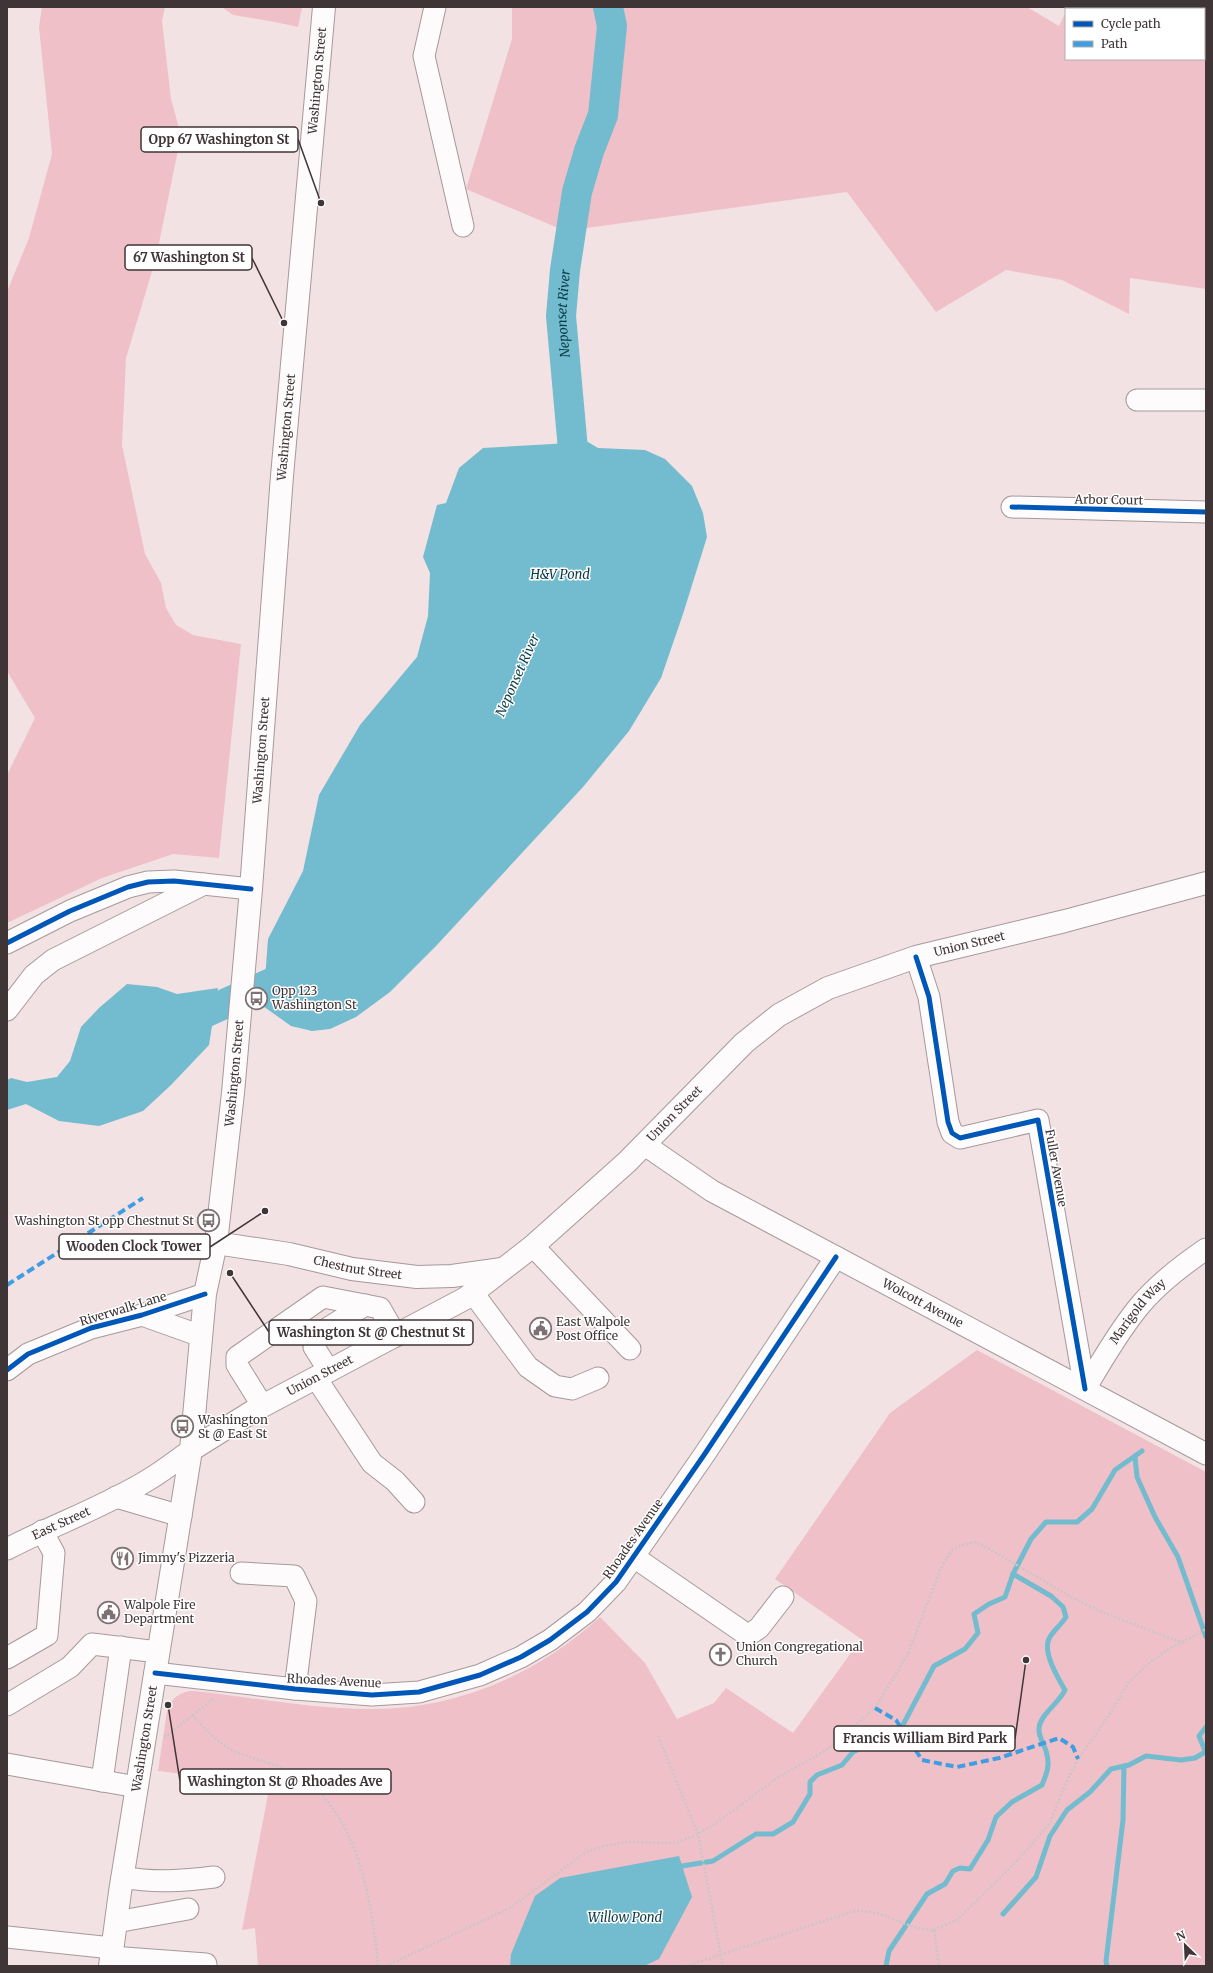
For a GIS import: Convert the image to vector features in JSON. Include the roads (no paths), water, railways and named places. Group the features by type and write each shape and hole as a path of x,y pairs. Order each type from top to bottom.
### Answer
{"main road":[{"name":"Washington Street","path":"111,1957 122,1877 191,1450 206,1294 216,1243 235,1068 251,889 270,627 324,7"},
{"name":"Union Street","path":"191,1450 262,1406 396,1336 473,1293 533,1246 645,1145 744,1043 779,1015 828,988 916,957 1065,922 1206,883"},
{"name":"Chestnut Street","path":"216,1243 289,1254 352,1269 417,1277 452,1276 502,1269"}],"street":[{"path":"435,7 424,56 463,226"},
{"path":"1137,400 1206,400"},
{"name":"Arbor Court","path":"1012,507 1206,512"},
{"path":"7,943 70,911 128,887 148,882 174,881 251,889"},
{"path":"7,1010 34,975 53,960 205,884"},
{"name":"Fuller Avenue","path":"916,957 929,997 948,1122 952,1133 960,1138 1038,1120 1085,1389"},
{"name":"Wolcott Avenue","path":"645,1145 712,1190 1206,1454"},
{"path":"533,1246 630,1349"},
{"name":"Marigold Way","path":"1085,1389 1112,1343 1137,1308 1176,1269 1206,1249"},
{"name":"Rhoades Avenue","path":"7,1705 70,1667 92,1644 121,1647 157,1662 295,1689 372,1695 418,1692 480,1675 521,1657 576,1622 588,1612 616,1582 836,1257"},
{"path":"473,1293 528,1367 555,1386 572,1389 598,1378"},
{"name":"Riverwalk Lane","path":"7,1370 28,1354 91,1328 142,1315 206,1294"},
{"path":"262,1406 237,1365 237,1357 323,1297 380,1308 396,1336"},
{"path":"365,1305 317,1335 314,1347 322,1374 372,1463 395,1481 414,1502"},
{"path":"142,1315 201,1336"},
{"name":"East Street","path":"7,1549 116,1497 148,1480 191,1450"},
{"path":"116,1497 181,1516"},
{"path":"7,1658 47,1635 54,1553 42,1531"},
{"path":"634,1557 743,1632 750,1634 759,1628 783,1597"},
{"path":"242,1573 294,1576 306,1601 295,1689"},
{"path":"102,1781 121,1647"},
{"path":"7,1764 137,1787"},
{"path":"122,1877 146,1882 180,1881 214,1877"},
{"path":"116,1922 188,1909"},
{"path":"7,1937 111,1957 206,1964 205,1966"}],"water":[{"name":"H&V Pond","path":"588,442 598,448 645,450 665,459 692,486 703,513 707,537 661,678 629,731 583,787 436,946 390,992 356,1017 330,1029 312,1031 291,1026 263,1006 268,939 303,871 319,795 360,725 417,657 428,616 430,573 423,557 437,505 446,503 459,468 483,448"},
{"path":"127,984 157,987 177,994 218,988 209,1045 171,1085 143,1111 99,1126 59,1121 26,1104 7,1110 7,1080 11,1078 27,1082 57,1077 70,1061 81,1027 99,1008"},
{"name":"Willow Pond","path":"679,1856 692,1897 659,1959 644,1966 510,1966 511,1954 535,1896 560,1878"}],"waterway":[{"name":"Neponset River","path":"576,483 561,316 565,270 577,192 589,151 603,115 612,26 608,7"},
{"name":"Neponset River","path":"181,1030 200,1015 302,969"},
{"path":"676,1867 713,1861 756,1834 773,1834 793,1822 810,1794 810,1782 817,1775 842,1765 853,1752 871,1743 895,1740 934,1666 965,1649 978,1633 974,1614 989,1604 1005,1597 1013,1574 1031,1539 1046,1522 1077,1522 1092,1509 1115,1470 1142,1451"},
{"path":"1135,1457 1137,1477 1155,1517 1178,1557 1206,1637"},
{"path":"886,1966 889,1951 927,1894 945,1884 953,1871 960,1868 970,1869 988,1840 996,1817 1012,1802 1042,1785 1046,1774 1048,1759 1039,1732 1040,1723 1059,1700 1065,1690 1058,1678 1049,1656 1048,1643 1052,1634 1066,1617 1063,1607 1051,1596 1013,1574"},
{"path":"1206,1727 1199,1736 1206,1753"},
{"path":"1003,1914 1036,1877 1050,1836 1067,1810 1090,1792 1111,1769 1129,1765 1146,1756 1181,1760 1195,1758 1205,1752"},
{"path":"1107,1966 1106,1961 1123,1820 1124,1766"}],"place":[{"name":"Opp 67 Washington St","path":"321,203"},
{"name":"67 Washington St","path":"284,323"},
{"name":"Opp 123 Washington St","path":"256,998"},
{"name":"Wooden Clock Tower","path":"265,1211"},
{"name":"Washington St opp Chestnut St","path":"209,1221"},
{"name":"Washington St @ Chestnut St","path":"230,1273"},
{"name":"East Walpole Post Office","path":"541,1329"},
{"name":"Washington St @ East St","path":"183,1427"},
{"name":"Jimmy's Pizzeria","path":"122,1558"},
{"name":"Walpole Fire Department","path":"109,1612"},
{"name":"Union Congregational Church","path":"721,1654"},
{"name":"Francis William Bird Park","path":"1026,1660"},
{"name":"Washington St @ Rhoades Ave","path":"168,1705"}]}
